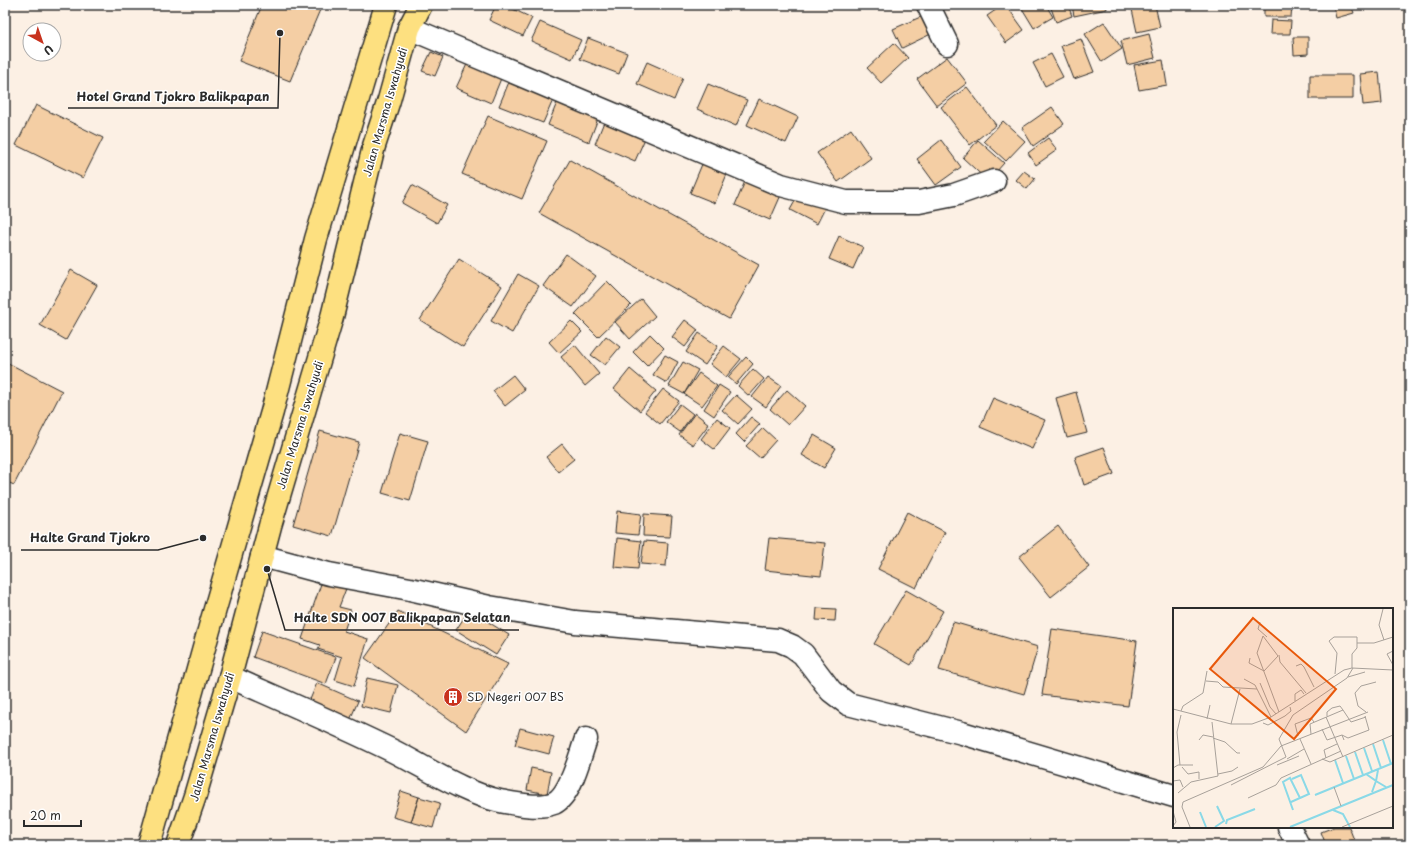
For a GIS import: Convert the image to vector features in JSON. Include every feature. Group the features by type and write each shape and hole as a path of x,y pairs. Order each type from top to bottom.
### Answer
{"highway":[{"path":"149,845 272,412 316,239 386,5"},
{"name":"Jalan Marsma Iswahyudi","path":"178,845 195,796 230,677 262,556 332,317 374,146 389,100 409,28 421,5"}],"street":[{"path":"928,5 946,44"},
{"path":"409,28 781,185 838,200 860,203 919,202 954,195 994,180"},
{"path":"262,556 329,574 410,589 489,607 575,622 778,640 792,646 803,654 831,691 848,704 962,733 1173,796"},
{"path":"230,677 391,750 470,790 500,801 529,805 545,805 555,802 563,796 569,788 586,739"},
{"path":"1290,828 1298,845"}],"building":[{"path":"262,5 322,5 290,81 239,61"},
{"path":"496,5 504,5 532,18 523,36 489,20"},
{"path":"1003,5 1006,5 1024,30 1006,43 987,16"},
{"path":"1020,5 1046,5 1053,17 1034,28"},
{"path":"1050,5 1068,5 1072,16 1056,22"},
{"path":"1072,5 1106,5 1107,9 1074,16"},
{"path":"1131,5 1155,5 1160,27 1137,32"},
{"path":"1264,5 1292,5 1291,17 1264,17"},
{"path":"1333,5 1351,5 1354,13 1336,18"},
{"path":"925,15 933,33 902,48 893,29"},
{"path":"1271,20 1291,21 1290,34 1270,34"},
{"path":"540,22 581,40 572,59 531,41"},
{"path":"1104,22 1122,49 1102,62 1085,34"},
{"path":"1149,34 1155,58 1127,65 1121,41"},
{"path":"1293,37 1308,37 1308,54 1294,55"},
{"path":"588,38 627,53 619,74 580,59"},
{"path":"1081,39 1094,72 1074,79 1061,46"},
{"path":"894,43 908,58 881,83 867,68"},
{"path":"431,52 443,57 435,76 422,71"},
{"path":"1051,54 1063,77 1045,86 1033,63"},
{"path":"947,57 967,83 937,106 917,79"},
{"path":"1163,60 1167,85 1139,90 1134,65"},
{"path":"468,62 502,76 491,103 456,88"},
{"path":"647,62 683,78 674,100 637,84"},
{"path":"1379,72 1382,103 1363,105 1360,74"},
{"path":"1310,75 1353,75 1353,99 1310,99"},
{"path":"509,82 553,100 543,123 499,106"},
{"path":"708,84 747,100 736,126 697,109"},
{"path":"967,87 996,125 970,145 941,107"},
{"path":"759,99 798,117 786,143 747,125"},
{"path":"558,100 599,116 589,142 548,125"},
{"path":"36,105 103,138 83,178 16,145"},
{"path":"1052,107 1064,124 1033,146 1022,128"},
{"path":"488,116 547,141 522,199 462,174"},
{"path":"606,117 647,134 635,161 595,144"},
{"path":"1003,121 1025,141 1006,161 984,141"},
{"path":"851,129 871,158 838,182 817,153"},
{"path":"1048,138 1057,150 1036,165 1028,153"},
{"path":"941,140 961,167 936,185 917,159"},
{"path":"978,140 1004,163 988,181 963,158"},
{"path":"705,157 730,167 715,203 690,193"},
{"path":"570,160 759,265 729,319 539,213"},
{"path":"1024,171 1035,179 1027,189 1016,180"},
{"path":"746,179 781,195 770,220 735,205"},
{"path":"412,185 447,205 437,223 402,203"},
{"path":"799,194 825,208 817,224 790,210"},
{"path":"839,236 863,247 853,269 829,259"},
{"path":"566,254 596,276 573,307 543,286"},
{"path":"459,259 502,286 463,347 420,320"},
{"path":"71,270 97,285 66,340 40,325"},
{"path":"518,274 539,286 512,333 491,321"},
{"path":"607,281 631,305 598,337 575,314"},
{"path":"641,299 655,316 630,339 615,322"},
{"path":"685,320 698,330 685,347 672,337"},
{"path":"571,321 582,332 559,353 549,342"},
{"path":"699,333 718,346 705,365 686,352"},
{"path":"650,334 664,348 647,366 633,352"},
{"path":"606,336 620,347 605,365 591,355"},
{"path":"575,345 599,374 585,386 561,357"},
{"path":"724,346 741,359 726,377 710,364"},
{"path":"665,355 678,362 667,383 653,375"},
{"path":"746,357 753,364 736,384 728,377"},
{"path":"683,362 698,370 684,394 669,386"},
{"path":"8,363 62,391 14,485 5,481 5,437 7,433 5,432 5,369"},
{"path":"630,369 656,391 640,411 614,389"},
{"path":"753,369 764,379 749,396 738,386"},
{"path":"699,373 717,386 702,406 684,394"},
{"path":"513,375 525,390 505,406 493,391"},
{"path":"768,377 781,386 766,407 752,397"},
{"path":"719,385 730,392 714,416 704,409"},
{"path":"663,389 679,401 660,424 645,412"},
{"path":"787,390 805,406 788,425 770,409"},
{"path":"1076,392 1087,433 1067,438 1056,398"},
{"path":"736,395 752,409 738,424 722,410"},
{"path":"993,398 1045,420 1032,449 980,427"},
{"path":"680,404 693,414 680,432 666,422"},
{"path":"695,413 709,424 693,445 679,435"},
{"path":"751,417 760,424 744,442 736,434"},
{"path":"717,418 730,428 714,449 701,439"},
{"path":"763,428 776,440 760,458 746,446"},
{"path":"320,431 359,442 332,536 293,525"},
{"path":"400,433 428,441 410,501 382,493"},
{"path":"814,435 836,448 824,468 802,455"},
{"path":"562,444 574,459 558,472 546,457"},
{"path":"1104,447 1114,474 1084,485 1075,457"},
{"path":"617,511 641,514 638,535 615,533"},
{"path":"907,512 945,532 916,588 878,569"},
{"path":"644,514 672,516 670,537 643,536"},
{"path":"1058,526 1089,567 1051,597 1019,557"},
{"path":"617,538 641,541 638,569 614,567"},
{"path":"769,538 825,543 821,576 765,570"},
{"path":"644,541 668,543 666,566 641,564"},
{"path":"323,578 347,586 339,607 351,610 344,631 368,639 354,686 335,680 342,657 318,649 320,645 302,639"},
{"path":"906,590 943,611 911,665 874,644"},
{"path":"817,608 836,609 835,621 816,620"},
{"path":"469,610 509,635 496,655 456,630"},
{"name":"SD Negeri 007 BS","path":"398,611 508,664 466,731 365,658"},
{"path":"953,622 1038,647 1024,694 939,670"},
{"path":"1052,629 1137,641 1128,706 1042,695"},
{"path":"262,631 336,657 326,684 253,657"},
{"path":"367,678 398,685 391,713 361,706"},
{"path":"317,683 358,701 350,720 309,702"},
{"path":"520,728 554,737 549,754 515,745"},
{"path":"531,768 551,772 547,794 527,790"},
{"path":"401,791 419,797 411,822 393,817"},
{"path":"419,797 440,803 433,828 411,822"},
{"path":"1331,828 1349,828 1354,840 1340,845 1326,845 1321,832"}],"place":[{"name":"Hotel Grand Tjokro Balikpapan","path":"280,33"},
{"name":"Halte Grand Tjokro","path":"203,538"},
{"name":"Halte SDN 007 Balikpapan Selatan","path":"267,569"},
{"name":"SD Negeri 007 BS","path":"453,697"}]}
